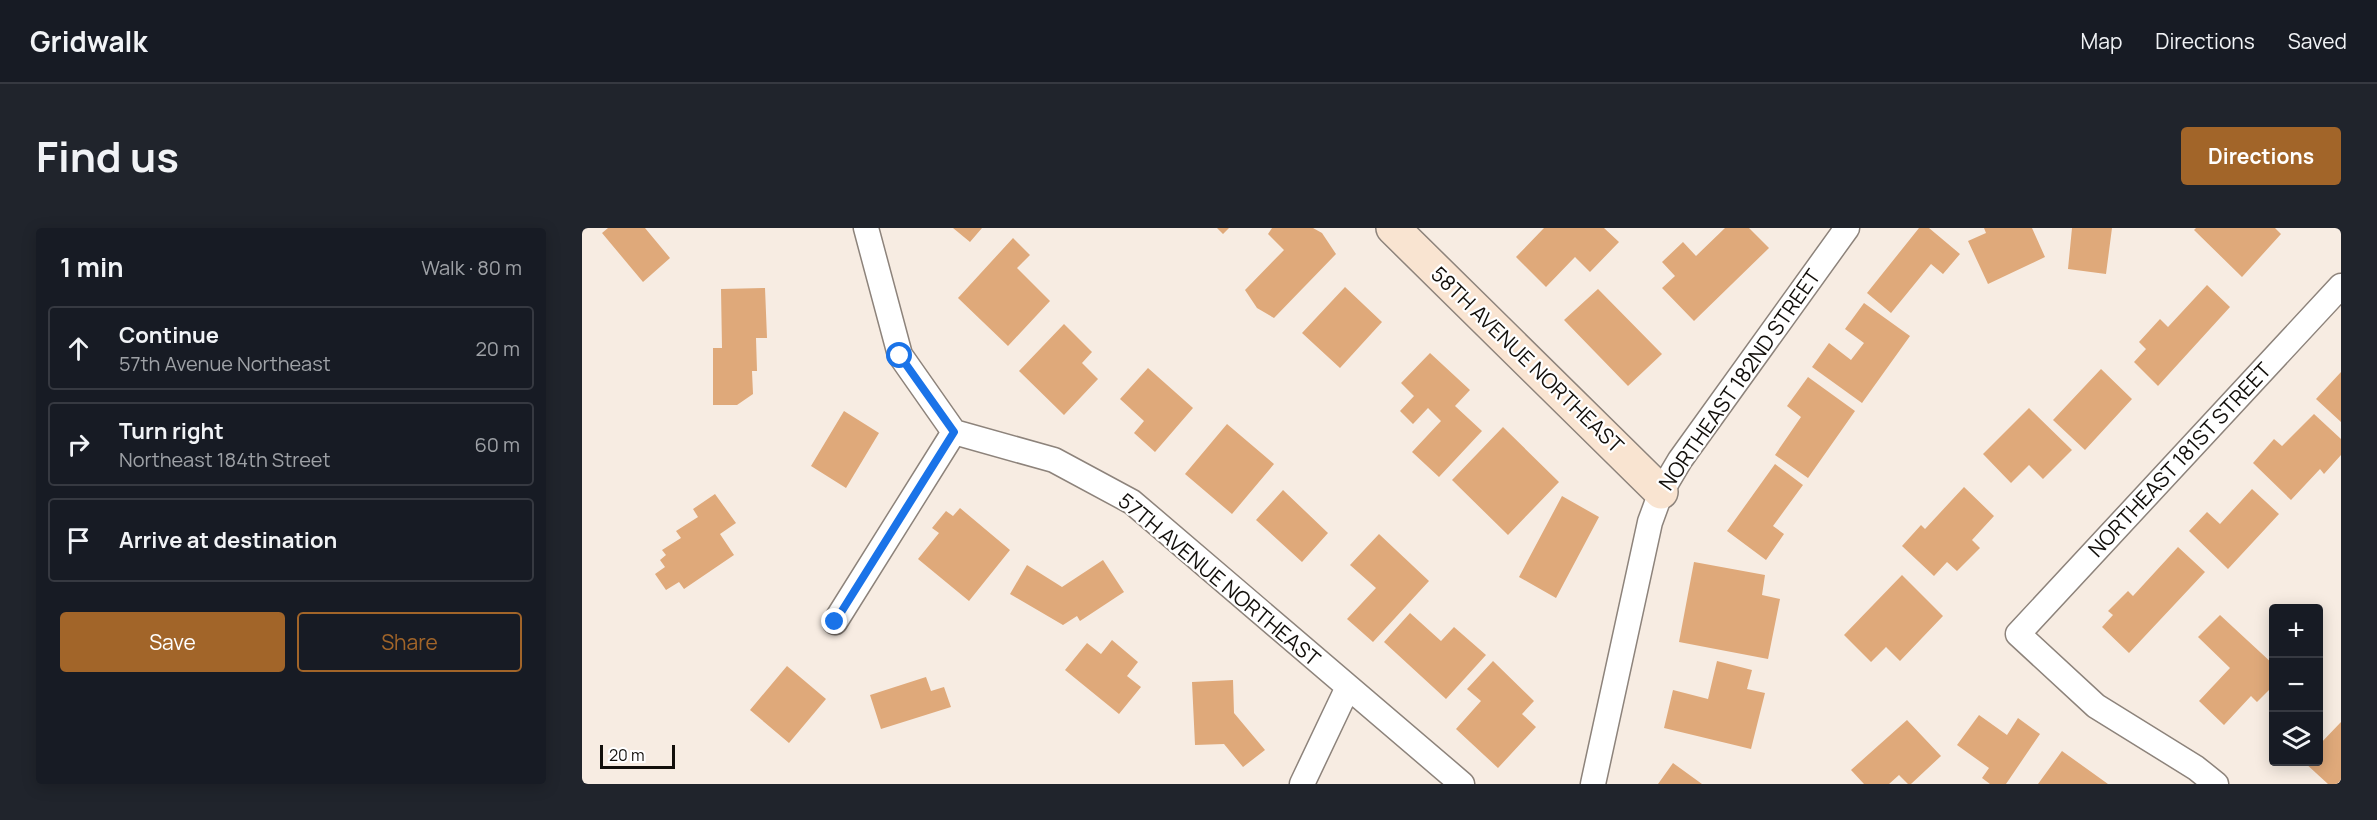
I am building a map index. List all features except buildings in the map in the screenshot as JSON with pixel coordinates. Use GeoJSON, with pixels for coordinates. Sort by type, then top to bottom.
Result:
{"type":"FeatureCollection","features":[{"type":"Feature","properties":{"kind":"street"},"geometry":{"type":"LineString","coordinates":[[835,622],[954,432],[900,356],[866,228]]}},
{"type":"Feature","properties":{"kind":"street","name":"58TH AVENUE NORTHEAST"},"geometry":{"type":"LineString","coordinates":[[1393,228],[1661,492]]}},
{"type":"Feature","properties":{"kind":"street","name":"NORTHEAST 182ND STREET"},"geometry":{"type":"LineString","coordinates":[[1593,784],[1650,522],[1661,492],[1680,460],[1847,228]]}},
{"type":"Feature","properties":{"kind":"street","name":"NORTHEAST 181ST STREET"},"geometry":{"type":"LineString","coordinates":[[2216,784],[2196,768],[2096,706],[2018,634],[2341,286]]}},
{"type":"Feature","properties":{"kind":"street","name":"57TH AVENUE NORTHEAST"},"geometry":{"type":"LineString","coordinates":[[954,432],[1054,460],[1132,502],[1462,784]]}},
{"type":"Feature","properties":{"kind":"street"},"geometry":{"type":"LineString","coordinates":[[1302,784],[1348,687]]}},
{"type":"Feature","properties":{"kind":"route"},"geometry":{"type":"LineString","coordinates":[[835,622],[954,432],[900,356]]}}]}
